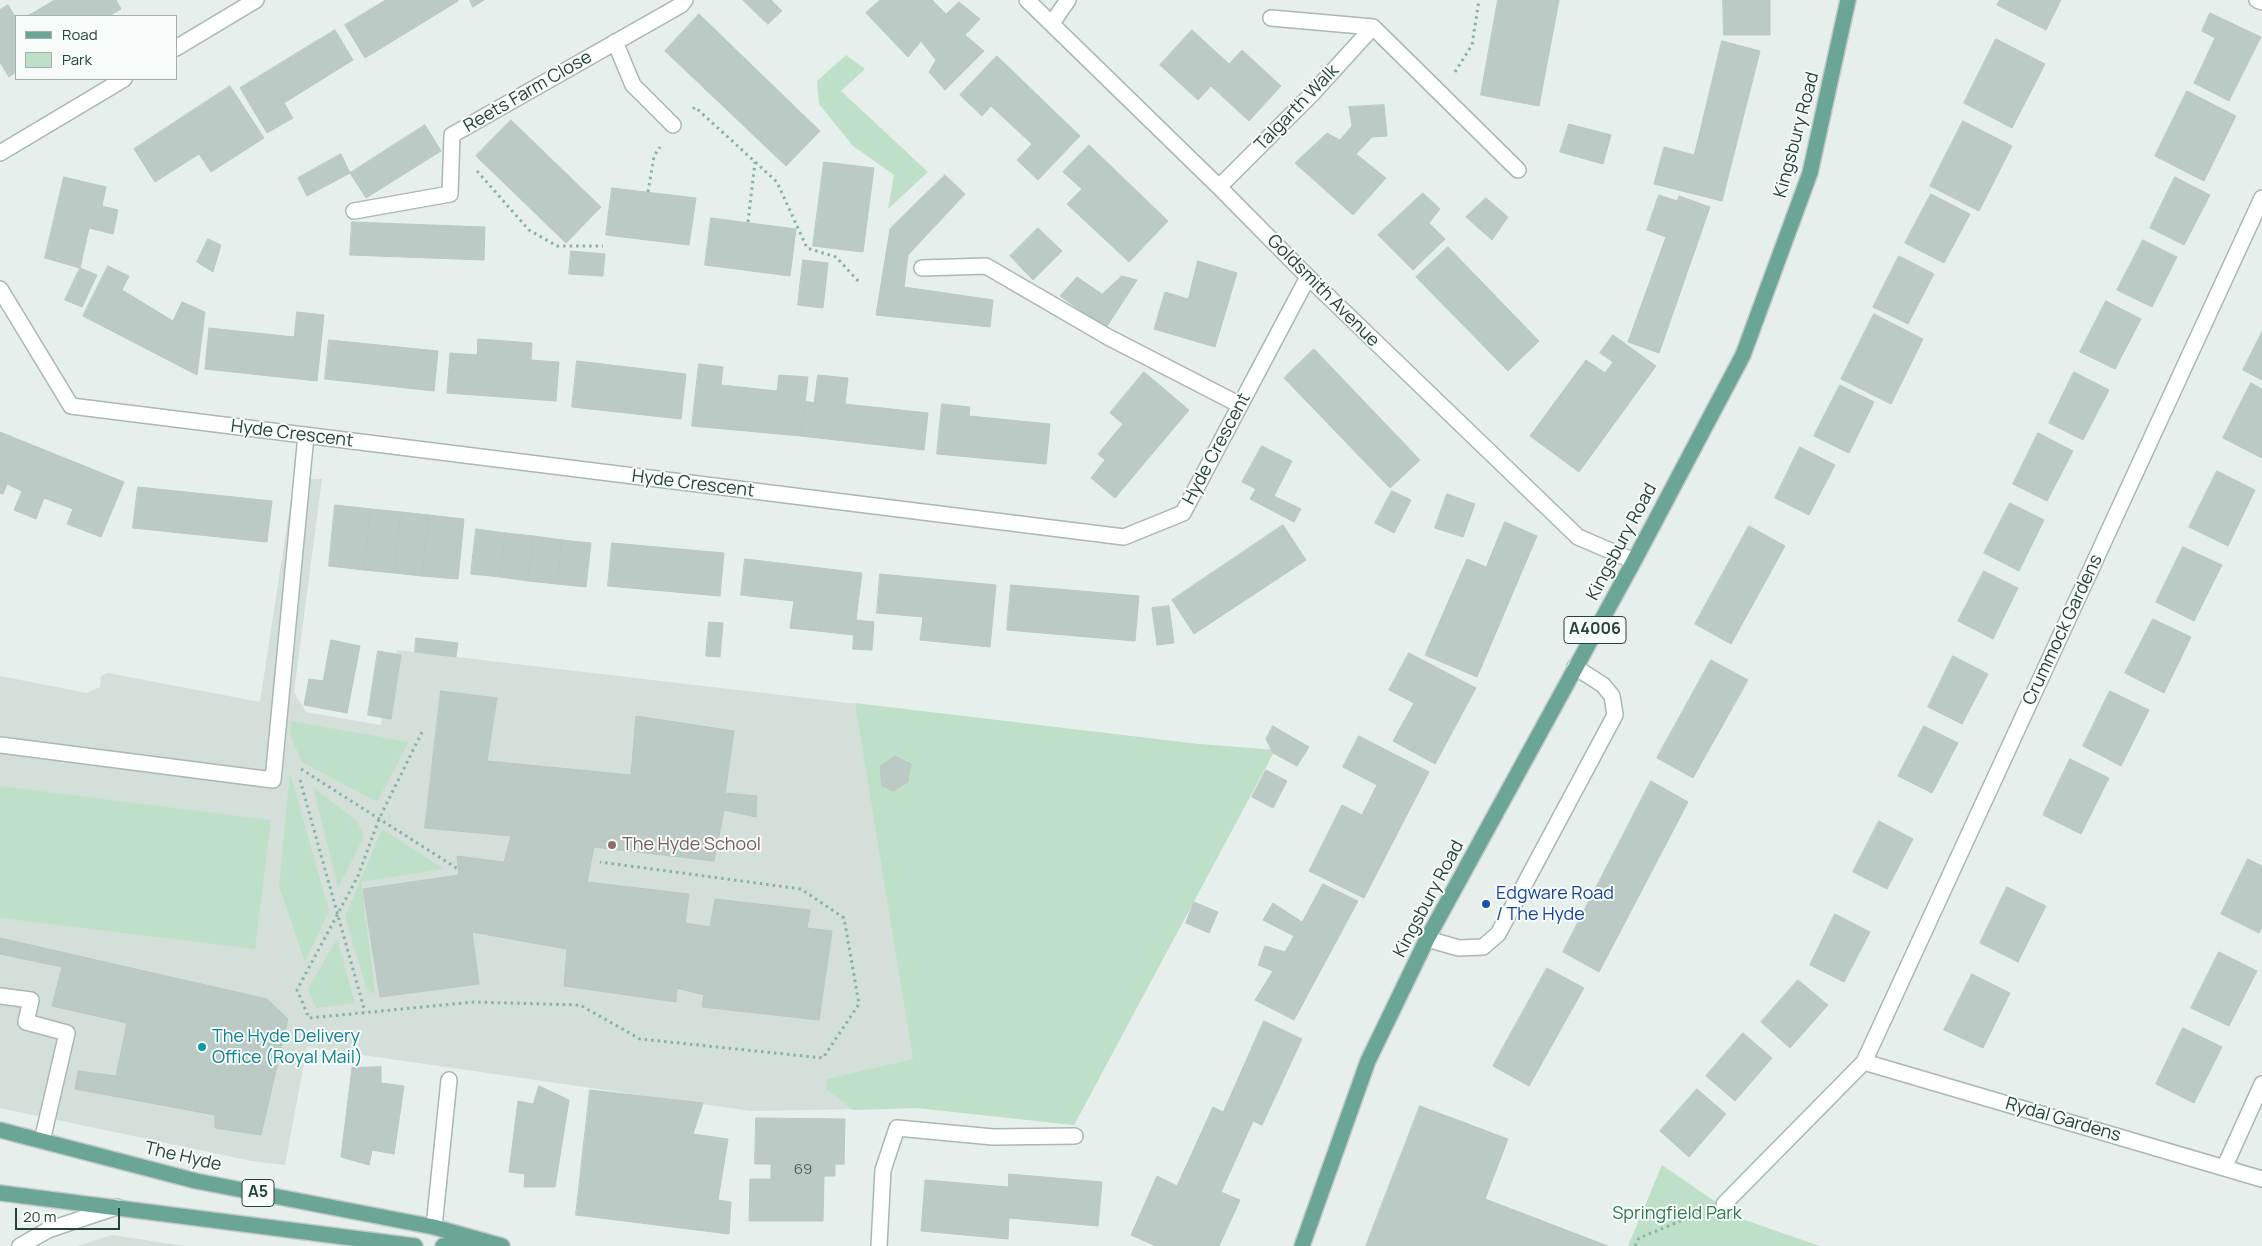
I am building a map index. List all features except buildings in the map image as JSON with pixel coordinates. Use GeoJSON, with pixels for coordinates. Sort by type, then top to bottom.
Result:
{"type":"FeatureCollection","features":[{"type":"Feature","properties":{"kind":"main road","name":"Kingsbury Road"},"geometry":{"type":"LineString","coordinates":[[1302,1246],[1368,1061],[1427,939],[1574,667],[1634,562],[1743,355],[1810,173],[1848,0]]}},
{"type":"Feature","properties":{"kind":"main road","name":"The Hyde"},"geometry":{"type":"LineString","coordinates":[[0,1130],[196,1181],[434,1227],[502,1246]]}},
{"type":"Feature","properties":{"kind":"main road","name":"A5"},"geometry":{"type":"LineString","coordinates":[[0,1193],[415,1246]]}},
{"type":"Feature","properties":{"kind":"main road","name":"The Hyde"},"geometry":{"type":"LineString","coordinates":[[443,1246],[475,1240]]}},
{"type":"Feature","properties":{"kind":"street"},"geometry":{"type":"LineString","coordinates":[[178,47],[256,0]]}},
{"type":"Feature","properties":{"kind":"street","name":"Reets Farm Close"},"geometry":{"type":"LineString","coordinates":[[354,211],[450,194],[452,135],[616,42],[685,0]]}},
{"type":"Feature","properties":{"kind":"street","name":"Goldsmith Avenue"},"geometry":{"type":"LineString","coordinates":[[1027,0],[1219,187],[1308,277],[1578,537],[1634,562]]}},
{"type":"Feature","properties":{"kind":"street"},"geometry":{"type":"LineString","coordinates":[[1052,23],[1068,0]]}},
{"type":"Feature","properties":{"kind":"street"},"geometry":{"type":"LineString","coordinates":[[2257,0],[2262,2]]}},
{"type":"Feature","properties":{"kind":"street"},"geometry":{"type":"LineString","coordinates":[[1271,18],[1373,27],[1518,170]]}},
{"type":"Feature","properties":{"kind":"street","name":"Talgarth Walk"},"geometry":{"type":"LineString","coordinates":[[1219,187],[1312,94],[1373,27]]}},
{"type":"Feature","properties":{"kind":"street"},"geometry":{"type":"LineString","coordinates":[[616,42],[634,85],[673,125]]}},
{"type":"Feature","properties":{"kind":"street"},"geometry":{"type":"LineString","coordinates":[[0,153],[122,80]]}},
{"type":"Feature","properties":{"kind":"street","name":"Crummock Gardens"},"geometry":{"type":"LineString","coordinates":[[1724,1204],[1864,1062],[2262,198]]}},
{"type":"Feature","properties":{"kind":"street"},"geometry":{"type":"LineString","coordinates":[[922,268],[986,266],[1108,337],[1240,405]]}},
{"type":"Feature","properties":{"kind":"street","name":"Hyde Crescent"},"geometry":{"type":"LineString","coordinates":[[0,289],[71,406],[1124,537],[1184,513],[1308,277]]}},
{"type":"Feature","properties":{"kind":"street"},"geometry":{"type":"LineString","coordinates":[[0,745],[273,780],[306,435]]}},
{"type":"Feature","properties":{"kind":"street"},"geometry":{"type":"LineString","coordinates":[[1427,939],[1459,948],[1483,948],[1498,934],[1503,925],[1615,715],[1612,696],[1603,685],[1574,667]]}},
{"type":"Feature","properties":{"kind":"street"},"geometry":{"type":"LineString","coordinates":[[0,996],[31,1000],[26,1022],[66,1033],[42,1141]]}},
{"type":"Feature","properties":{"kind":"street","name":"Rydal Gardens"},"geometry":{"type":"LineString","coordinates":[[1864,1062],[2262,1179]]}},
{"type":"Feature","properties":{"kind":"street"},"geometry":{"type":"LineString","coordinates":[[434,1227],[449,1080]]}},
{"type":"Feature","properties":{"kind":"street"},"geometry":{"type":"LineString","coordinates":[[2224,1168],[2262,1084]]}},
{"type":"Feature","properties":{"kind":"street"},"geometry":{"type":"LineString","coordinates":[[879,1246],[883,1170],[897,1128],[993,1137],[1075,1136]]}},
{"type":"Feature","properties":{"kind":"street"},"geometry":{"type":"LineString","coordinates":[[20,1246],[48,1230],[117,1207]]}},
{"type":"Feature","properties":{"kind":"path"},"geometry":{"type":"LineString","coordinates":[[1441,94],[1472,45],[1479,0]]}},
{"type":"Feature","properties":{"kind":"path"},"geometry":{"type":"LineString","coordinates":[[648,192],[654,156],[673,125],[695,108],[777,182],[807,248],[836,258],[860,283]]}},
{"type":"Feature","properties":{"kind":"path"},"geometry":{"type":"LineString","coordinates":[[452,143],[529,230],[557,246],[603,246]]}},
{"type":"Feature","properties":{"kind":"path"},"geometry":{"type":"LineString","coordinates":[[748,222],[755,161]]}},
{"type":"Feature","properties":{"kind":"path"},"geometry":{"type":"LineString","coordinates":[[422,732],[379,819],[358,876],[298,990],[309,1018],[474,1002],[580,1005],[640,1039],[823,1058],[859,1004],[844,918],[801,889],[600,862]]}},
{"type":"Feature","properties":{"kind":"path"},"geometry":{"type":"LineString","coordinates":[[365,1012],[297,767],[458,869]]}},
{"type":"Feature","properties":{"kind":"path"},"geometry":{"type":"LineString","coordinates":[[1635,1246],[1639,1238],[1724,1204]]}},
{"type":"Feature","properties":{"kind":"shaded area","name":"The Hyde School"},"geometry":{"type":"Polygon","coordinates":[[[294,479],[322,479],[294,692],[306,712],[381,725],[397,650],[1198,744],[1275,750],[1074,1125],[917,1108],[751,1111],[307,1047],[285,1165],[252,1161],[0,1108],[0,676],[87,693],[100,687],[101,676],[108,673],[260,702],[294,479]]]}},
{"type":"Feature","properties":{"kind":"shaded area"},"geometry":{"type":"Polygon","coordinates":[[[112,1235],[184,1246],[77,1246],[112,1235]]]}},
{"type":"Feature","properties":{"kind":"green space"},"geometry":{"type":"Polygon","coordinates":[[[846,55],[865,69],[841,91],[928,172],[888,209],[894,175],[853,146],[819,104],[817,81],[846,55]]]}},
{"type":"Feature","properties":{"kind":"green space"},"geometry":{"type":"Polygon","coordinates":[[[855,703],[1198,744],[1275,750],[1074,1125],[917,1108],[853,1110],[826,1089],[827,1079],[913,1059],[855,703]]]}},
{"type":"Feature","properties":{"kind":"green space"},"geometry":{"type":"Polygon","coordinates":[[[291,721],[409,742],[377,802],[302,762],[290,735],[291,721]]]}},
{"type":"Feature","properties":{"kind":"green space"},"geometry":{"type":"Polygon","coordinates":[[[290,772],[329,911],[305,962],[279,886],[290,772]]]}},
{"type":"Feature","properties":{"kind":"green space"},"geometry":{"type":"Polygon","coordinates":[[[0,786],[271,820],[255,949],[0,918],[0,786]]]}},
{"type":"Feature","properties":{"kind":"green space"},"geometry":{"type":"Polygon","coordinates":[[[313,787],[357,821],[364,837],[338,888],[313,787]]]}},
{"type":"Feature","properties":{"kind":"green space"},"geometry":{"type":"Polygon","coordinates":[[[382,829],[444,869],[361,882],[375,994],[367,990],[345,917],[382,829]]]}},
{"type":"Feature","properties":{"kind":"green space"},"geometry":{"type":"Polygon","coordinates":[[[337,939],[355,1003],[316,1008],[308,989],[337,939]]]}},
{"type":"Feature","properties":{"kind":"green space","name":"Springfield Park"},"geometry":{"type":"Polygon","coordinates":[[[1662,1165],[1739,1218],[1820,1246],[1628,1246],[1662,1165]]]}},
{"type":"Feature","properties":{"kind":"place","name":"The Hyde School"},"geometry":{"type":"Point","coordinates":[612,845]}},
{"type":"Feature","properties":{"kind":"place","name":"Edgware Road / The Hyde"},"geometry":{"type":"Point","coordinates":[1486,904]}},
{"type":"Feature","properties":{"kind":"place","name":"The Hyde Delivery Office (Royal Mail)"},"geometry":{"type":"Point","coordinates":[202,1047]}}]}
